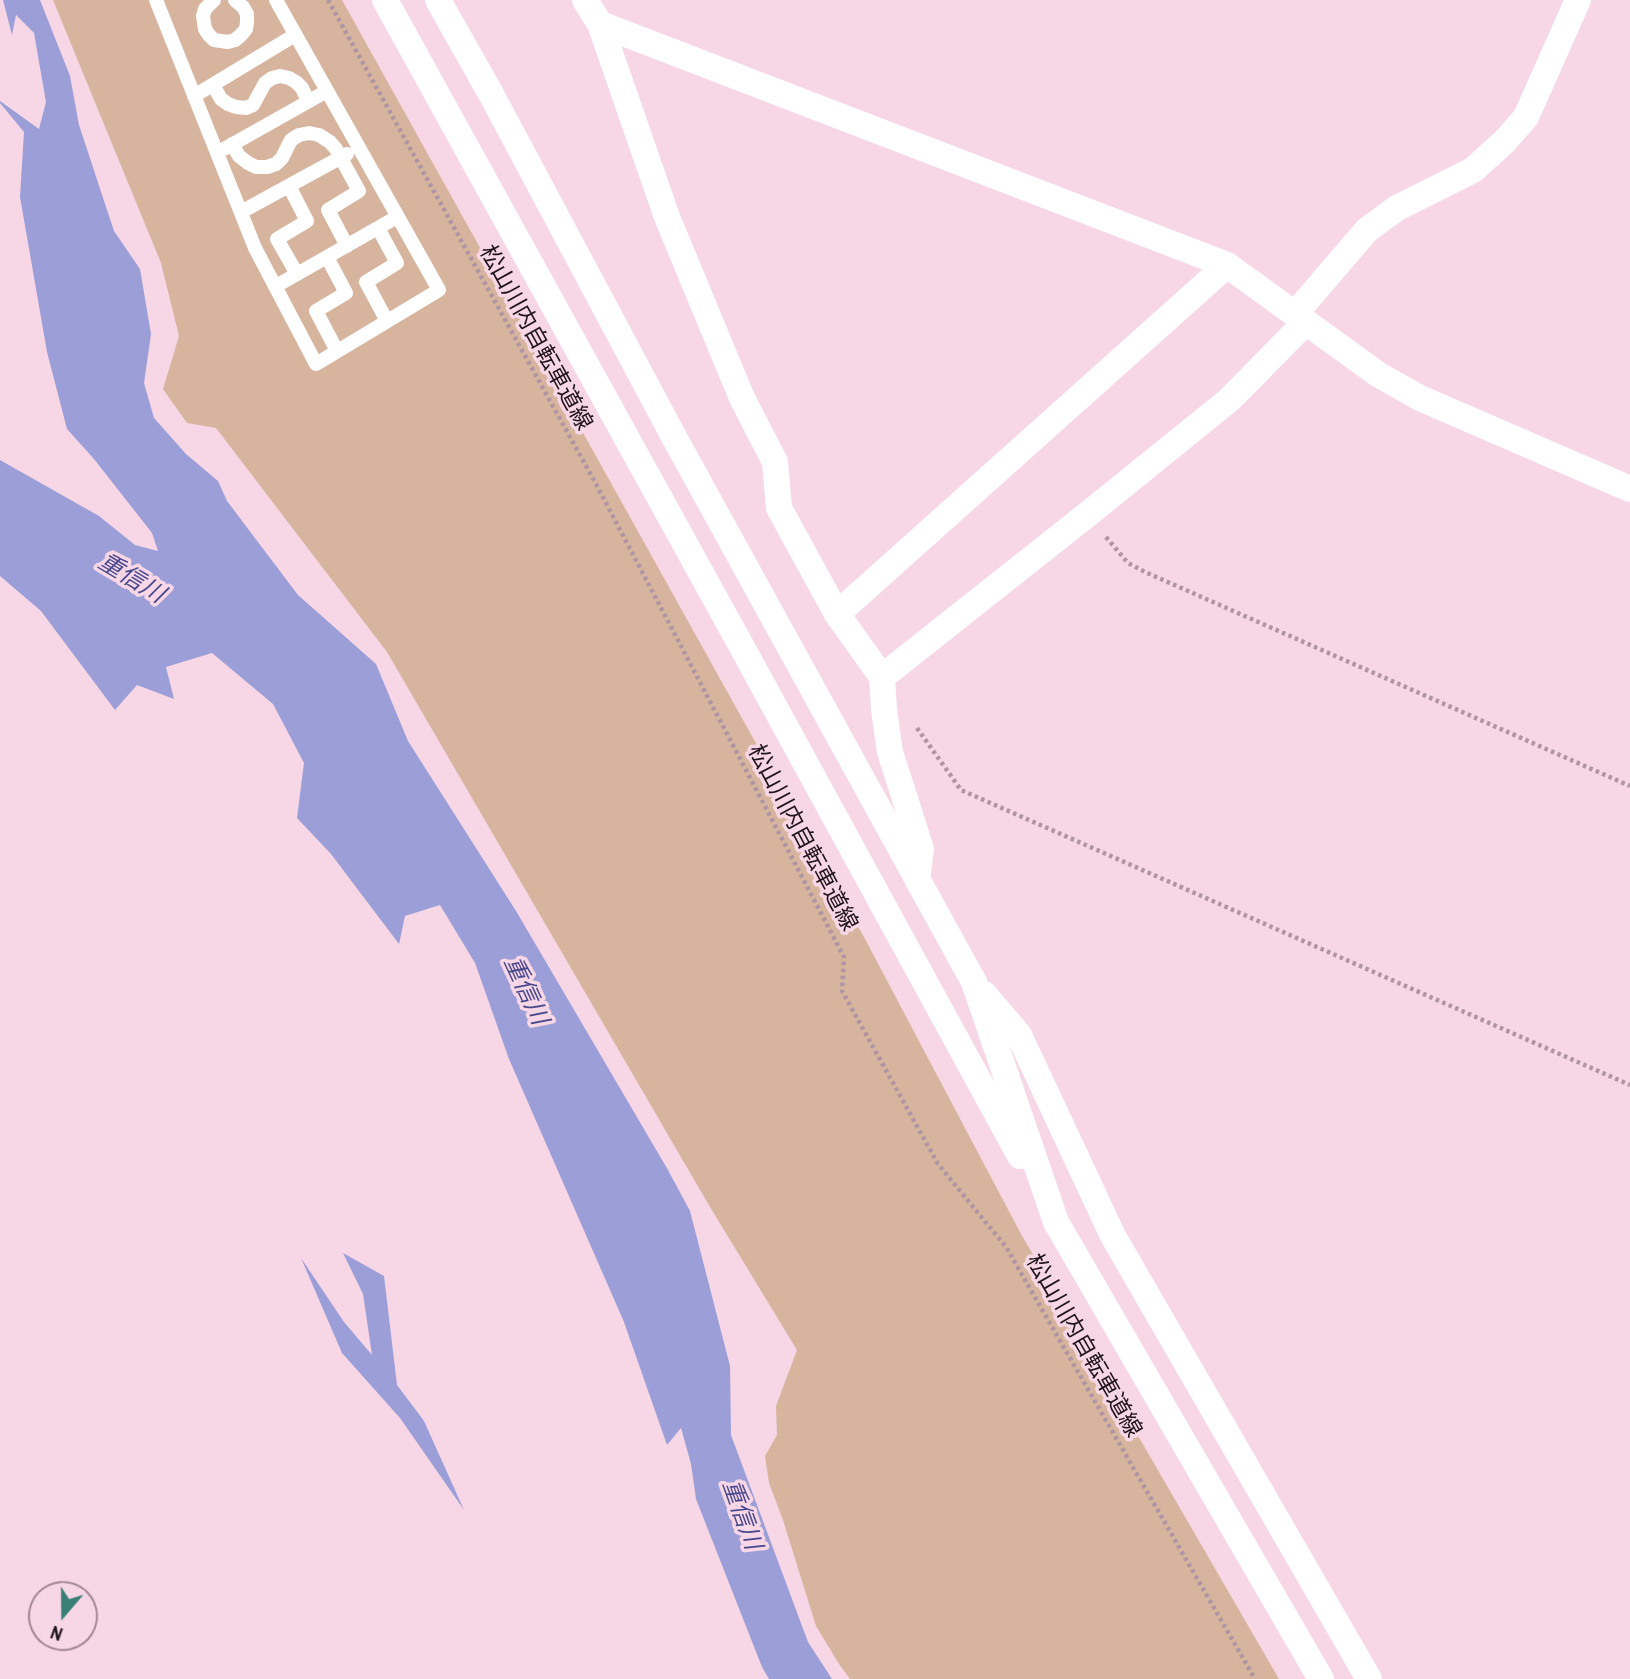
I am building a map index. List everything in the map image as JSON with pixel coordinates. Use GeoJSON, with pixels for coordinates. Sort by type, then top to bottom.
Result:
{"type":"FeatureCollection","features":[{"type":"Feature","properties":{"kind":"street"},"geometry":{"type":"LineString","coordinates":[[385,0],[1056,1222],[1321,1679]]}},
{"type":"Feature","properties":{"kind":"street"},"geometry":{"type":"LineString","coordinates":[[438,0],[498,106],[674,437],[974,982],[1056,1222]]}},
{"type":"Feature","properties":{"kind":"street"},"geometry":{"type":"LineString","coordinates":[[585,0],[600,24],[667,218],[741,398],[775,462],[779,508],[837,614],[882,677],[890,752],[921,849],[917,879]]}},
{"type":"Feature","properties":{"kind":"street"},"geometry":{"type":"LineString","coordinates":[[882,677],[1229,400],[1300,318],[1367,230],[1397,208],[1473,170],[1505,141],[1526,117],[1578,0]]}},
{"type":"Feature","properties":{"kind":"street"},"geometry":{"type":"LineString","coordinates":[[600,24],[1227,265],[1379,374],[1420,398],[1630,489]]}},
{"type":"Feature","properties":{"kind":"street"},"geometry":{"type":"LineString","coordinates":[[837,614],[1227,265]]}},
{"type":"Feature","properties":{"kind":"street"},"geometry":{"type":"LineString","coordinates":[[974,982],[1019,1035],[1113,1237],[1369,1679]]}},
{"type":"Feature","properties":{"kind":"lane"},"geometry":{"type":"LineString","coordinates":[[156,0],[255,248],[316,364],[439,290],[276,0]]}},
{"type":"Feature","properties":{"kind":"lane"},"geometry":{"type":"LineString","coordinates":[[200,0],[212,0]]}},
{"type":"Feature","properties":{"kind":"lane"},"geometry":{"type":"LineString","coordinates":[[212,0],[203,16],[205,29],[214,40],[228,42],[235,40],[246,29],[247,13],[235,0]]}},
{"type":"Feature","properties":{"kind":"lane"},"geometry":{"type":"LineString","coordinates":[[194,96],[295,35]]}},
{"type":"Feature","properties":{"kind":"lane"},"geometry":{"type":"LineString","coordinates":[[235,40],[248,64]]}},
{"type":"Feature","properties":{"kind":"lane"},"geometry":{"type":"LineString","coordinates":[[213,85],[228,104],[246,108],[253,105],[265,83],[280,76],[296,82],[308,101]]}},
{"type":"Feature","properties":{"kind":"lane"},"geometry":{"type":"LineString","coordinates":[[217,153],[327,91]]}},
{"type":"Feature","properties":{"kind":"lane"},"geometry":{"type":"LineString","coordinates":[[232,144],[239,156],[248,163],[256,167],[267,167],[276,164],[291,140],[299,135],[319,135],[330,142],[359,191],[328,210],[346,246]]}},
{"type":"Feature","properties":{"kind":"lane"},"geometry":{"type":"LineString","coordinates":[[241,212],[359,147]]}},
{"type":"Feature","properties":{"kind":"lane"},"geometry":{"type":"LineString","coordinates":[[289,186],[307,221],[277,239],[297,274]]}},
{"type":"Feature","properties":{"kind":"lane"},"geometry":{"type":"LineString","coordinates":[[276,286],[397,217]]}},
{"type":"Feature","properties":{"kind":"lane"},"geometry":{"type":"LineString","coordinates":[[378,228],[397,263],[366,282],[387,321]]}},
{"type":"Feature","properties":{"kind":"lane"},"geometry":{"type":"LineString","coordinates":[[327,257],[346,293],[316,311],[337,351]]}},
{"type":"Feature","properties":{"kind":"path","name":"松山川内自転車道線"},"geometry":{"type":"LineString","coordinates":[[328,0],[596,484],[844,957],[842,990],[938,1164],[1006,1247],[1255,1679]]}},
{"type":"Feature","properties":{"kind":"path"},"geometry":{"type":"LineString","coordinates":[[1088,514],[1128,563],[1145,572],[1630,786]]}},
{"type":"Feature","properties":{"kind":"path"},"geometry":{"type":"LineString","coordinates":[[914,723],[961,790],[1630,1085]]}},
{"type":"Feature","properties":{"kind":"shaded area"},"geometry":{"type":"Polygon","coordinates":[[[53,0],[342,0],[865,939],[1021,1234],[1279,1679],[850,1679],[839,1664],[816,1626],[769,1483],[765,1456],[777,1435],[776,1406],[797,1350],[710,1207],[387,652],[216,428],[187,423],[163,389],[179,336],[161,263],[53,0]]]}},
{"type":"Feature","properties":{"kind":"water","name":"重信川"},"geometry":{"type":"Polygon","coordinates":[[[3,0],[40,0],[70,76],[79,125],[114,231],[140,269],[151,334],[144,383],[154,418],[186,454],[218,481],[227,501],[298,595],[376,664],[408,741],[516,911],[690,1211],[730,1366],[731,1435],[808,1642],[832,1679],[769,1679],[762,1667],[696,1499],[691,1464],[681,1428],[667,1445],[624,1322],[509,1059],[475,963],[440,905],[405,916],[399,944],[331,854],[297,818],[304,763],[273,704],[212,653],[166,667],[174,699],[137,685],[115,710],[41,611],[0,576],[0,460],[99,516],[135,545],[158,551],[152,533],[67,429],[47,352],[20,197],[24,132],[0,101],[39,129],[46,102],[34,33],[16,15],[12,35],[3,0]]]}},
{"type":"Feature","properties":{"kind":"water"},"geometry":{"type":"Polygon","coordinates":[[[343,1253],[384,1276],[397,1385],[424,1421],[464,1510],[400,1418],[342,1353],[301,1258],[344,1322],[372,1355],[363,1294],[343,1253]]]}}]}
